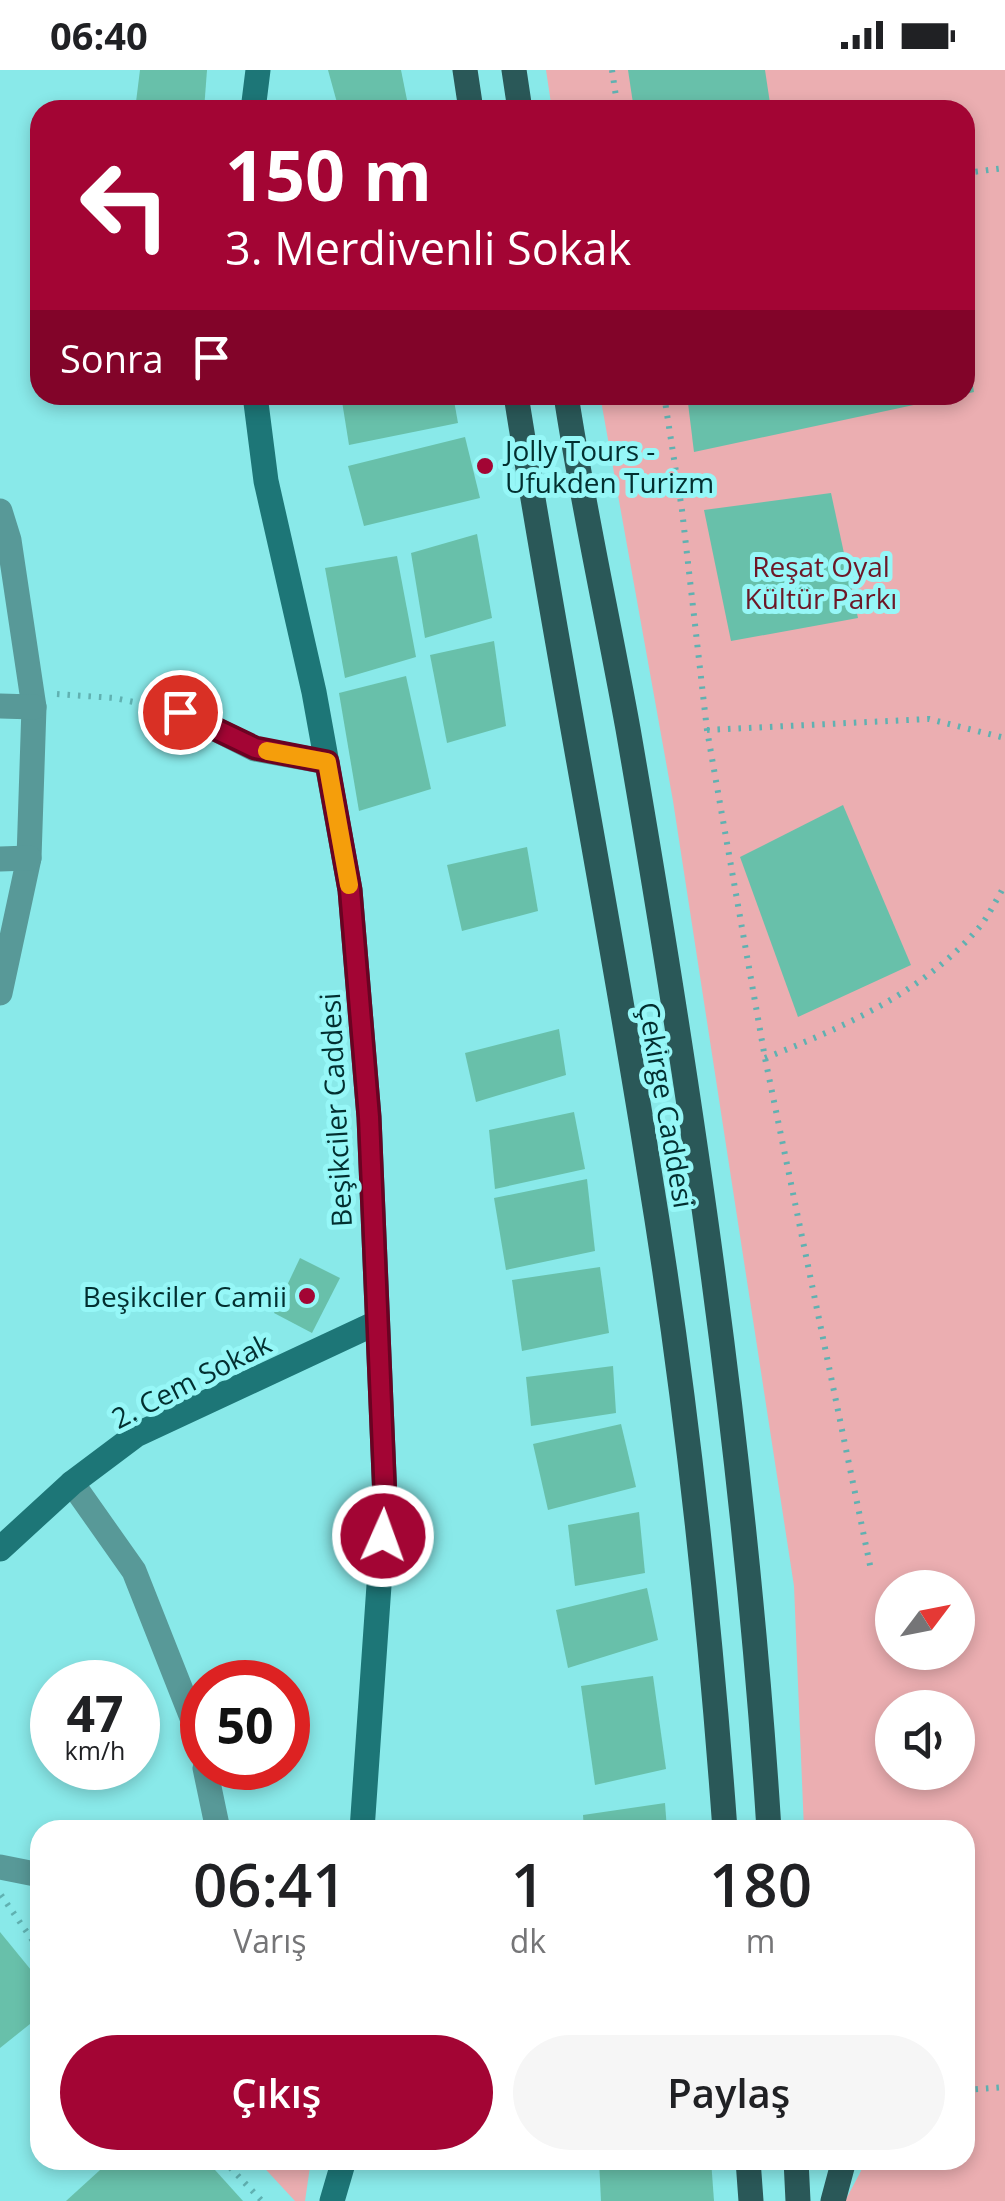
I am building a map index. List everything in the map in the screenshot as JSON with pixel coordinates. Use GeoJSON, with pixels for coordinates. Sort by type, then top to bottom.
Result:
{"type":"FeatureCollection","features":[{"type":"Feature","properties":{"kind":"main road"},"geometry":{"type":"LineString","coordinates":[[254,100],[258,70]]}},
{"type":"Feature","properties":{"kind":"main road"},"geometry":{"type":"LineString","coordinates":[[465,70],[470,100]]}},
{"type":"Feature","properties":{"kind":"main road"},"geometry":{"type":"LineString","coordinates":[[514,70],[518,100]]}},
{"type":"Feature","properties":{"kind":"main road","name":"Beşikciler Caddesi"},"geometry":{"type":"LineString","coordinates":[[255,405],[266,482],[327,762],[350,890],[369,1117],[385,1499],[363,1820]]}},
{"type":"Feature","properties":{"kind":"main road","name":"Çekirge Caddesi"},"geometry":{"type":"LineString","coordinates":[[518,405],[661,1246],[684,1403],[708,1611],[724,1820]]}},
{"type":"Feature","properties":{"kind":"main road","name":"Çekirge Caddesi"},"geometry":{"type":"LineString","coordinates":[[568,405],[668,970],[717,1310],[757,1648],[768,1820]]}},
{"type":"Feature","properties":{"kind":"main road","name":"2. Cem Sokak"},"geometry":{"type":"LineString","coordinates":[[0,1549],[72,1484],[136,1435],[376,1323]]}},
{"type":"Feature","properties":{"kind":"main road"},"geometry":{"type":"LineString","coordinates":[[332,2201],[341,2170]]}},
{"type":"Feature","properties":{"kind":"main road"},"geometry":{"type":"LineString","coordinates":[[749,2170],[751,2201]]}},
{"type":"Feature","properties":{"kind":"main road"},"geometry":{"type":"LineString","coordinates":[[796,2170],[798,2201]]}},
{"type":"Feature","properties":{"kind":"main road"},"geometry":{"type":"LineString","coordinates":[[833,2201],[841,2170]]}},
{"type":"Feature","properties":{"kind":"street"},"geometry":{"type":"LineString","coordinates":[[0,511],[8,540],[32,699],[29,858],[0,993]]}},
{"type":"Feature","properties":{"kind":"street"},"geometry":{"type":"LineString","coordinates":[[0,706],[32,699]]}},
{"type":"Feature","properties":{"kind":"street"},"geometry":{"type":"LineString","coordinates":[[180,712],[255,748],[327,762]]}},
{"type":"Feature","properties":{"kind":"street"},"geometry":{"type":"LineString","coordinates":[[0,859],[29,858]]}},
{"type":"Feature","properties":{"kind":"street"},"geometry":{"type":"LineString","coordinates":[[72,1484],[134,1571],[180,1687]]}},
{"type":"Feature","properties":{"kind":"street"},"geometry":{"type":"LineString","coordinates":[[210,1790],[216,1820]]}},
{"type":"Feature","properties":{"kind":"street"},"geometry":{"type":"LineString","coordinates":[[0,1867],[30,1873]]}},
{"type":"Feature","properties":{"kind":"path"},"geometry":{"type":"LineString","coordinates":[[612,70],[616,100]]}},
{"type":"Feature","properties":{"kind":"path"},"geometry":{"type":"LineString","coordinates":[[975,172],[1005,168]]}},
{"type":"Feature","properties":{"kind":"path"},"geometry":{"type":"LineString","coordinates":[[666,405],[682,510],[706,730],[765,1058],[871,1570]]}},
{"type":"Feature","properties":{"kind":"path"},"geometry":{"type":"LineString","coordinates":[[32,699],[114,698],[180,712]]}},
{"type":"Feature","properties":{"kind":"path"},"geometry":{"type":"LineString","coordinates":[[706,730],[928,719],[1005,738]]}},
{"type":"Feature","properties":{"kind":"path"},"geometry":{"type":"LineString","coordinates":[[765,1058],[828,1033],[924,980],[978,929],[1005,885]]}},
{"type":"Feature","properties":{"kind":"path"},"geometry":{"type":"LineString","coordinates":[[0,1894],[30,1937]]}},
{"type":"Feature","properties":{"kind":"path"},"geometry":{"type":"LineString","coordinates":[[975,2089],[1005,2087]]}},
{"type":"Feature","properties":{"kind":"path"},"geometry":{"type":"LineString","coordinates":[[233,2170],[262,2201]]}},
{"type":"Feature","properties":{"kind":"green space","name":"Reşat Oyal Kültür Parkı"},"geometry":{"type":"Polygon","coordinates":[[[546,70],[1005,70],[1005,2201],[845,2201],[861,2170],[975,2170],[975,1820],[804,1820],[794,1586],[673,801],[602,405],[975,405],[975,100],[550,100],[546,70]]]}},
{"type":"Feature","properties":{"kind":"green space"},"geometry":{"type":"Polygon","coordinates":[[[266,2170],[310,2170],[305,2201],[295,2201],[266,2170]]]}},
{"type":"Feature","properties":{"kind":"building"},"geometry":{"type":"Polygon","coordinates":[[[140,70],[207,70],[205,100],[136,100],[140,70]]]}},
{"type":"Feature","properties":{"kind":"building"},"geometry":{"type":"Polygon","coordinates":[[[328,70],[401,70],[407,100],[336,100],[328,70]]]}},
{"type":"Feature","properties":{"kind":"building"},"geometry":{"type":"Polygon","coordinates":[[[628,70],[765,70],[770,100],[632,100],[628,70]]]}},
{"type":"Feature","properties":{"kind":"building"},"geometry":{"type":"Polygon","coordinates":[[[343,405],[455,405],[458,423],[349,445],[343,405]]]}},
{"type":"Feature","properties":{"kind":"building"},"geometry":{"type":"Polygon","coordinates":[[[688,405],[914,405],[694,452],[688,405]]]}},
{"type":"Feature","properties":{"kind":"building"},"geometry":{"type":"Polygon","coordinates":[[[465,437],[480,498],[364,526],[348,466],[465,437]]]}},
{"type":"Feature","properties":{"kind":"building"},"geometry":{"type":"Polygon","coordinates":[[[831,493],[858,618],[731,641],[704,510],[831,493]]]}},
{"type":"Feature","properties":{"kind":"building"},"geometry":{"type":"Polygon","coordinates":[[[477,534],[492,618],[425,638],[411,553],[477,534]]]}},
{"type":"Feature","properties":{"kind":"building"},"geometry":{"type":"Polygon","coordinates":[[[397,556],[416,657],[345,678],[325,568],[397,556]]]}},
{"type":"Feature","properties":{"kind":"building"},"geometry":{"type":"Polygon","coordinates":[[[494,641],[506,726],[447,743],[430,655],[494,641]]]}},
{"type":"Feature","properties":{"kind":"building"},"geometry":{"type":"Polygon","coordinates":[[[406,676],[431,789],[359,811],[339,693],[406,676]]]}},
{"type":"Feature","properties":{"kind":"building"},"geometry":{"type":"Polygon","coordinates":[[[843,805],[911,965],[798,1017],[740,857],[843,805]]]}},
{"type":"Feature","properties":{"kind":"building"},"geometry":{"type":"Polygon","coordinates":[[[527,847],[538,911],[462,931],[447,865],[527,847]]]}},
{"type":"Feature","properties":{"kind":"building"},"geometry":{"type":"Polygon","coordinates":[[[559,1029],[566,1075],[476,1102],[465,1053],[559,1029]]]}},
{"type":"Feature","properties":{"kind":"building"},"geometry":{"type":"Polygon","coordinates":[[[574,1112],[585,1169],[495,1189],[489,1130],[574,1112]]]}},
{"type":"Feature","properties":{"kind":"building"},"geometry":{"type":"Polygon","coordinates":[[[587,1179],[595,1251],[506,1270],[494,1198],[587,1179]]]}},
{"type":"Feature","properties":{"kind":"building","name":"Beşikciler Camii"},"geometry":{"type":"Polygon","coordinates":[[[300,1258],[340,1278],[312,1333],[274,1313],[300,1258]]]}},
{"type":"Feature","properties":{"kind":"building"},"geometry":{"type":"Polygon","coordinates":[[[600,1267],[609,1333],[522,1351],[512,1280],[600,1267]]]}},
{"type":"Feature","properties":{"kind":"building"},"geometry":{"type":"Polygon","coordinates":[[[613,1366],[616,1413],[531,1426],[526,1377],[613,1366]]]}},
{"type":"Feature","properties":{"kind":"building"},"geometry":{"type":"Polygon","coordinates":[[[621,1424],[636,1487],[548,1510],[533,1444],[621,1424]]]}},
{"type":"Feature","properties":{"kind":"building"},"geometry":{"type":"Polygon","coordinates":[[[639,1512],[645,1573],[575,1586],[568,1525],[639,1512]]]}},
{"type":"Feature","properties":{"kind":"building"},"geometry":{"type":"Polygon","coordinates":[[[647,1588],[658,1640],[568,1668],[556,1610],[647,1588]]]}},
{"type":"Feature","properties":{"kind":"building"},"geometry":{"type":"Polygon","coordinates":[[[653,1676],[666,1769],[595,1785],[581,1686],[653,1676]]]}},
{"type":"Feature","properties":{"kind":"building"},"geometry":{"type":"Polygon","coordinates":[[[665,1803],[666,1820],[583,1820],[583,1815],[665,1803]]]}},
{"type":"Feature","properties":{"kind":"building"},"geometry":{"type":"Polygon","coordinates":[[[0,1932],[30,1969],[30,2024],[0,2048],[0,1932]]]}},
{"type":"Feature","properties":{"kind":"building"},"geometry":{"type":"Polygon","coordinates":[[[100,2170],[215,2170],[243,2201],[66,2201],[100,2170]]]}},
{"type":"Feature","properties":{"kind":"building"},"geometry":{"type":"Polygon","coordinates":[[[599,2170],[712,2170],[714,2201],[601,2201],[599,2170]]]}},
{"type":"Feature","properties":{"kind":"slow traffic"},"geometry":{"type":"LineString","coordinates":[[267,751],[327,762],[349,885]]}},
{"type":"Feature","properties":{"kind":"place","name":"Jolly Tours - Ufukden Turizm"},"geometry":{"type":"Point","coordinates":[485,466]}},
{"type":"Feature","properties":{"kind":"place","name":"Beşikciler Camii"},"geometry":{"type":"Point","coordinates":[307,1296]}},
{"type":"Feature","properties":{"kind":"route"},"geometry":{"type":"LineString","coordinates":[[180,712],[255,748],[327,762],[350,890],[369,1117],[385,1499],[383,1536]]}}]}
